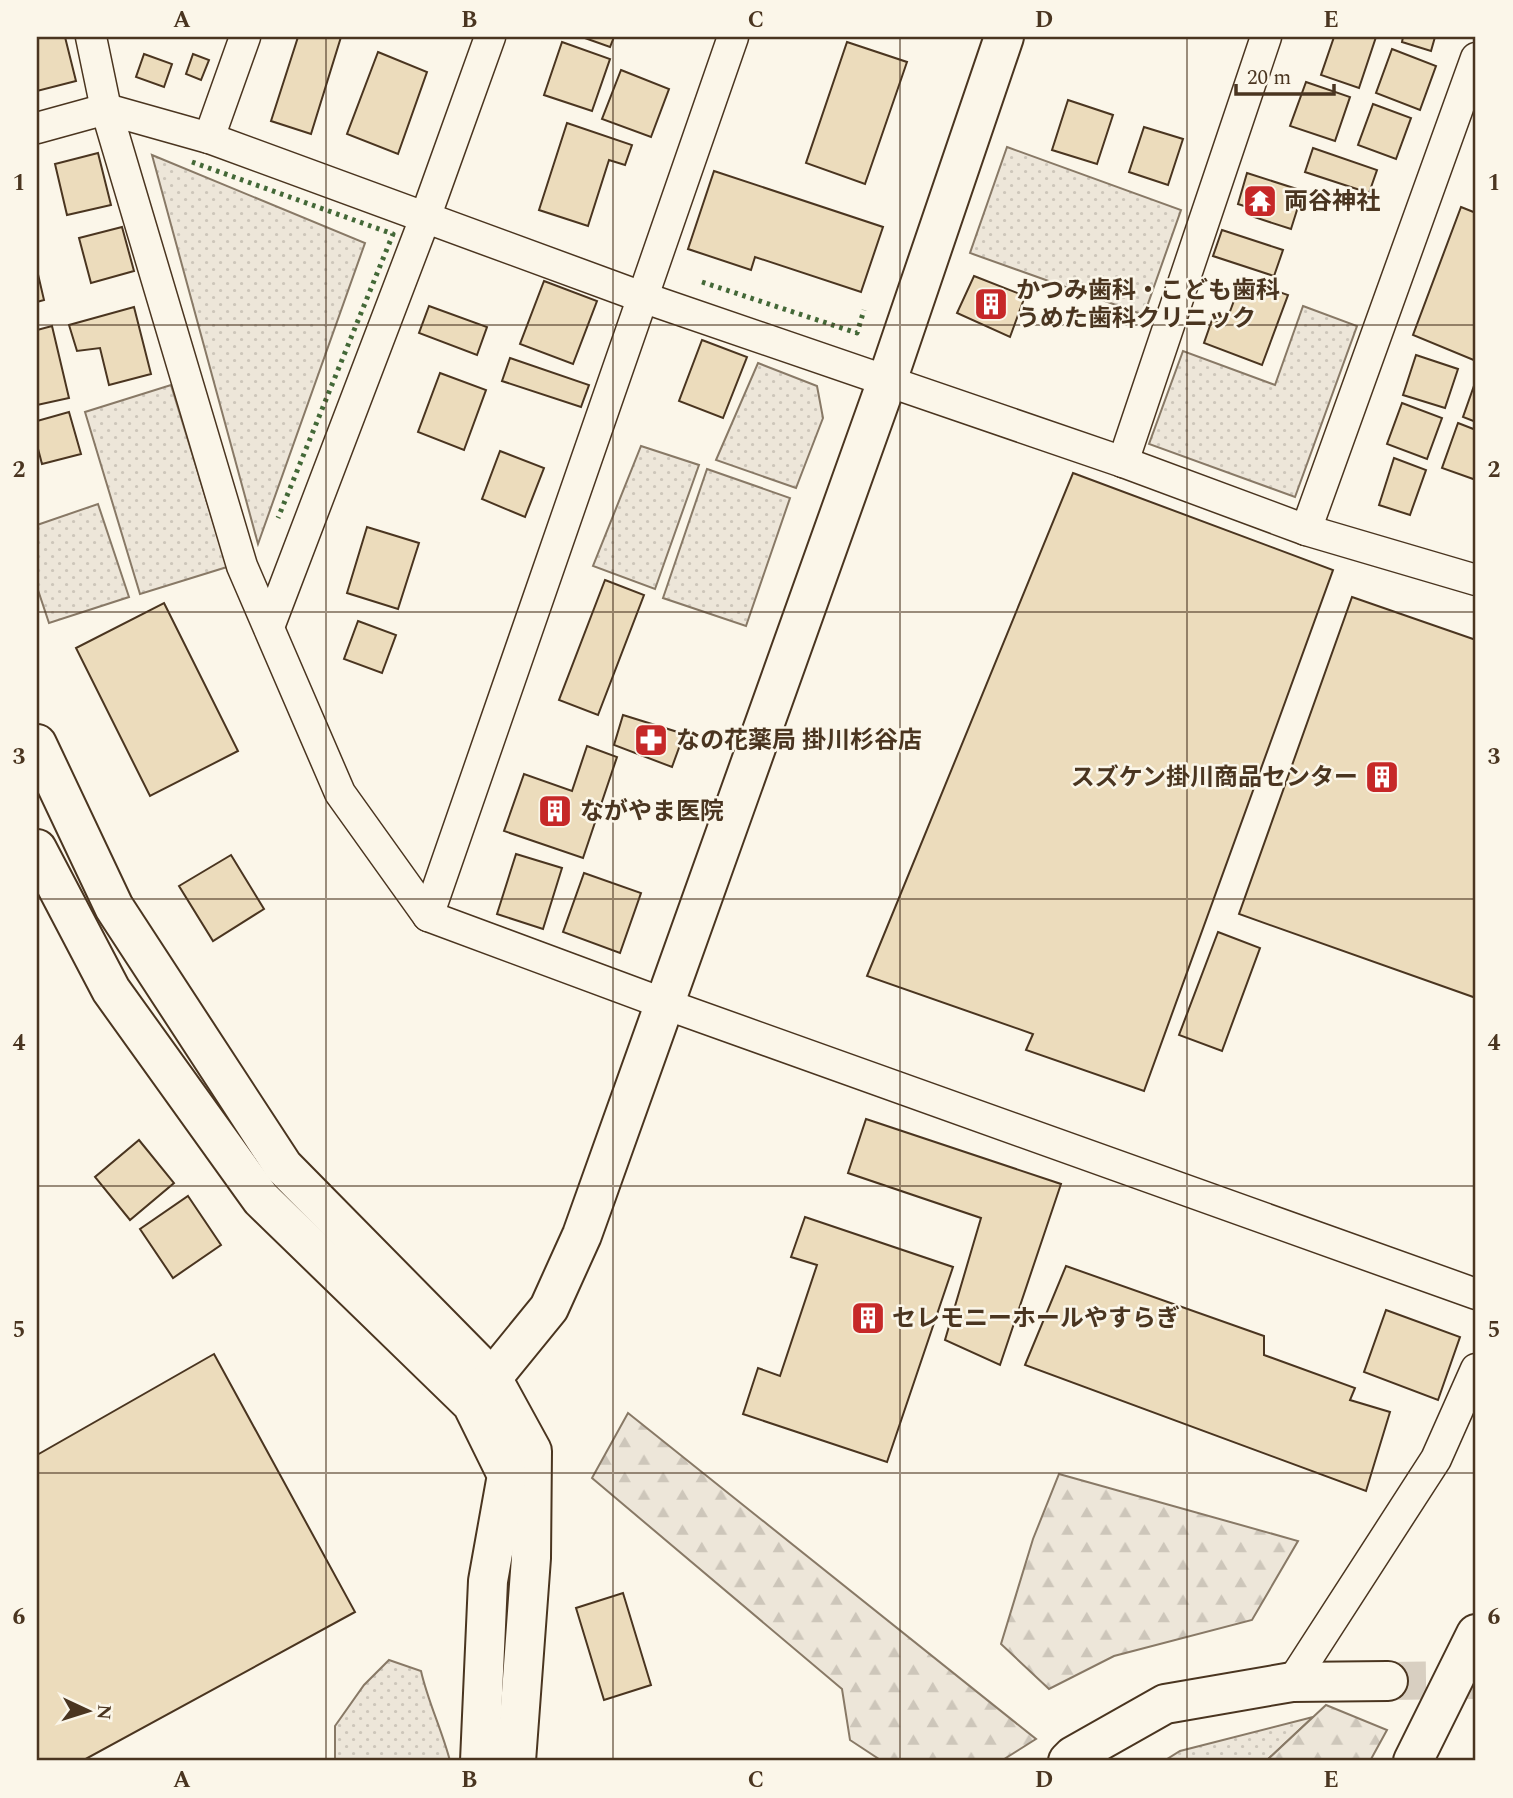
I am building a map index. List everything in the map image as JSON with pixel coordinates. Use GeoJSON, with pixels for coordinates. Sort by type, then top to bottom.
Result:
{"type":"FeatureCollection","features":[{"type":"Feature","properties":{"kind":"main road"},"geometry":{"type":"LineString","coordinates":[[492,1378],[549,1308],[582,1235],[887,382],[1004,37]]}},
{"type":"Feature","properties":{"kind":"main road"},"geometry":{"type":"LineString","coordinates":[[37,744],[114,907],[283,1166],[492,1378],[531,1451],[531,1558],[516,1761]]}},
{"type":"Feature","properties":{"kind":"main road"},"geometry":{"type":"LineString","coordinates":[[37,849],[111,990],[261,1199],[472,1404],[507,1475],[488,1581],[480,1761]]}},
{"type":"Feature","properties":{"kind":"main road"},"geometry":{"type":"LineString","coordinates":[[1413,1761],[1476,1634]]}},
{"type":"Feature","properties":{"kind":"main road"},"geometry":{"type":"LineString","coordinates":[[1068,1761],[1166,1704],[1292,1682],[1388,1681]]}},
{"type":"Feature","properties":{"kind":"street"},"geometry":{"type":"LineString","coordinates":[[91,37],[106,109],[242,566],[340,793],[428,916],[1476,1294]]}},
{"type":"Feature","properties":{"kind":"street"},"geometry":{"type":"LineString","coordinates":[[209,138],[245,37]]}},
{"type":"Feature","properties":{"kind":"street"},"geometry":{"type":"LineString","coordinates":[[268,627],[425,218],[490,37]]}},
{"type":"Feature","properties":{"kind":"street"},"geometry":{"type":"LineString","coordinates":[[428,916],[733,37]]}},
{"type":"Feature","properties":{"kind":"street"},"geometry":{"type":"LineString","coordinates":[[1124,462],[1266,37]]}},
{"type":"Feature","properties":{"kind":"street"},"geometry":{"type":"LineString","coordinates":[[1306,530],[1476,58]]}},
{"type":"Feature","properties":{"kind":"street"},"geometry":{"type":"LineString","coordinates":[[37,128],[106,109],[209,138],[642,297],[1124,462],[1306,530],[1476,580]]}},
{"type":"Feature","properties":{"kind":"street"},"geometry":{"type":"LineString","coordinates":[[1292,1682],[1436,1459],[1476,1369]]}},
{"type":"Feature","properties":{"kind":"green space"},"geometry":{"type":"Polygon","coordinates":[[[1007,147],[1181,210],[1144,315],[970,253],[1007,147]]]}},
{"type":"Feature","properties":{"kind":"green space"},"geometry":{"type":"Polygon","coordinates":[[[152,155],[365,243],[258,544],[152,155]]]}},
{"type":"Feature","properties":{"kind":"green space"},"geometry":{"type":"Polygon","coordinates":[[[1303,306],[1357,326],[1295,497],[1149,444],[1183,351],[1275,385],[1303,306]]]}},
{"type":"Feature","properties":{"kind":"green space"},"geometry":{"type":"Polygon","coordinates":[[[758,363],[817,386],[823,418],[796,488],[716,460],[758,363]]]}},
{"type":"Feature","properties":{"kind":"green space"},"geometry":{"type":"Polygon","coordinates":[[[171,385],[227,567],[140,594],[85,412],[171,385]]]}},
{"type":"Feature","properties":{"kind":"green space"},"geometry":{"type":"Polygon","coordinates":[[[641,446],[699,465],[655,589],[593,566],[641,446]]]}},
{"type":"Feature","properties":{"kind":"green space"},"geometry":{"type":"Polygon","coordinates":[[[707,469],[790,498],[746,626],[663,598],[707,469]]]}},
{"type":"Feature","properties":{"kind":"green space"},"geometry":{"type":"Polygon","coordinates":[[[98,504],[129,597],[49,623],[37,587],[37,525],[98,504]]]}},
{"type":"Feature","properties":{"kind":"green space"},"geometry":{"type":"Polygon","coordinates":[[[628,1413],[1036,1739],[1001,1761],[882,1761],[850,1740],[842,1689],[592,1478],[628,1413]]]}},
{"type":"Feature","properties":{"kind":"green space"},"geometry":{"type":"Polygon","coordinates":[[[1059,1474],[1298,1541],[1252,1620],[1114,1656],[1049,1689],[1001,1644],[1033,1539],[1059,1474]]]}},
{"type":"Feature","properties":{"kind":"green space"},"geometry":{"type":"Polygon","coordinates":[[[389,1660],[421,1671],[450,1761],[335,1761],[335,1726],[364,1685],[389,1660]]]}},
{"type":"Feature","properties":{"kind":"green space"},"geometry":{"type":"Polygon","coordinates":[[[1326,1705],[1387,1730],[1370,1761],[1266,1761],[1326,1705]]]}},
{"type":"Feature","properties":{"kind":"green space"},"geometry":{"type":"Polygon","coordinates":[[[1313,1717],[1266,1761],[1164,1761],[1180,1751],[1313,1717]]]}},
{"type":"Feature","properties":{"kind":"building"},"geometry":{"type":"Polygon","coordinates":[[[37,37],[65,37],[76,81],[37,91],[37,37]]]}},
{"type":"Feature","properties":{"kind":"building"},"geometry":{"type":"Polygon","coordinates":[[[298,37],[341,37],[311,134],[271,121],[298,37]]]}},
{"type":"Feature","properties":{"kind":"building"},"geometry":{"type":"Polygon","coordinates":[[[582,37],[614,37],[610,47],[582,37]]]}},
{"type":"Feature","properties":{"kind":"building"},"geometry":{"type":"Polygon","coordinates":[[[1334,37],[1376,37],[1359,88],[1321,75],[1334,37]]]}},
{"type":"Feature","properties":{"kind":"building"},"geometry":{"type":"Polygon","coordinates":[[[1403,37],[1435,37],[1431,51],[1402,42],[1403,37]]]}},
{"type":"Feature","properties":{"kind":"building"},"geometry":{"type":"Polygon","coordinates":[[[562,42],[610,59],[592,111],[544,95],[562,42]]]}},
{"type":"Feature","properties":{"kind":"building"},"geometry":{"type":"Polygon","coordinates":[[[847,42],[907,62],[865,184],[806,163],[847,42]]]}},
{"type":"Feature","properties":{"kind":"building"},"geometry":{"type":"Polygon","coordinates":[[[1392,49],[1436,66],[1420,110],[1376,93],[1392,49]]]}},
{"type":"Feature","properties":{"kind":"building"},"geometry":{"type":"Polygon","coordinates":[[[378,52],[427,72],[398,154],[347,134],[378,52]]]}},
{"type":"Feature","properties":{"kind":"building"},"geometry":{"type":"Polygon","coordinates":[[[144,54],[172,64],[164,87],[136,77],[144,54]]]}},
{"type":"Feature","properties":{"kind":"building"},"geometry":{"type":"Polygon","coordinates":[[[193,54],[209,60],[201,80],[186,74],[193,54]]]}},
{"type":"Feature","properties":{"kind":"building"},"geometry":{"type":"Polygon","coordinates":[[[621,70],[669,89],[651,137],[602,119],[621,70]]]}},
{"type":"Feature","properties":{"kind":"building"},"geometry":{"type":"Polygon","coordinates":[[[1306,82],[1350,97],[1335,141],[1290,126],[1306,82]]]}},
{"type":"Feature","properties":{"kind":"building"},"geometry":{"type":"Polygon","coordinates":[[[1068,100],[1113,115],[1097,164],[1052,150],[1068,100]]]}},
{"type":"Feature","properties":{"kind":"building"},"geometry":{"type":"Polygon","coordinates":[[[1373,104],[1411,118],[1396,159],[1358,145],[1373,104]]]}},
{"type":"Feature","properties":{"kind":"building"},"geometry":{"type":"Polygon","coordinates":[[[567,123],[632,145],[625,165],[609,160],[588,226],[539,210],[567,123]]]}},
{"type":"Feature","properties":{"kind":"building"},"geometry":{"type":"Polygon","coordinates":[[[1144,127],[1183,139],[1168,185],[1129,172],[1144,127]]]}},
{"type":"Feature","properties":{"kind":"building"},"geometry":{"type":"Polygon","coordinates":[[[1313,148],[1377,170],[1369,193],[1305,172],[1313,148]]]}},
{"type":"Feature","properties":{"kind":"building"},"geometry":{"type":"Polygon","coordinates":[[[98,153],[111,205],[67,215],[55,164],[98,153]]]}},
{"type":"Feature","properties":{"kind":"building"},"geometry":{"type":"Polygon","coordinates":[[[714,171],[883,227],[861,292],[755,257],[751,270],[688,249],[714,171]]]}},
{"type":"Feature","properties":{"kind":"building"},"geometry":{"type":"Polygon","coordinates":[[[1247,173],[1303,191],[1291,229],[1254,217],[1257,210],[1238,204],[1247,173]]]}},
{"type":"Feature","properties":{"kind":"building"},"geometry":{"type":"Polygon","coordinates":[[[1461,207],[1476,213],[1476,361],[1413,335],[1461,207]]]}},
{"type":"Feature","properties":{"kind":"building"},"geometry":{"type":"Polygon","coordinates":[[[122,227],[134,271],[91,283],[79,238],[122,227]]]}},
{"type":"Feature","properties":{"kind":"building"},"geometry":{"type":"Polygon","coordinates":[[[1222,230],[1283,250],[1274,276],[1213,256],[1222,230]]]}},
{"type":"Feature","properties":{"kind":"building"},"geometry":{"type":"Polygon","coordinates":[[[37,270],[44,300],[37,302],[37,270]]]}},
{"type":"Feature","properties":{"kind":"building","name":"かつみ歯科・こども歯科 うめた歯科クリニック"},"geometry":{"type":"Polygon","coordinates":[[[974,276],[1025,296],[1010,337],[957,313],[974,276]]]}},
{"type":"Feature","properties":{"kind":"building"},"geometry":{"type":"Polygon","coordinates":[[[1242,279],[1288,295],[1262,365],[1204,343],[1212,320],[1225,325],[1242,279]]]}},
{"type":"Feature","properties":{"kind":"building"},"geometry":{"type":"Polygon","coordinates":[[[544,281],[597,301],[573,364],[520,344],[544,281]]]}},
{"type":"Feature","properties":{"kind":"building"},"geometry":{"type":"Polygon","coordinates":[[[429,306],[487,327],[477,355],[419,333],[429,306]]]}},
{"type":"Feature","properties":{"kind":"building"},"geometry":{"type":"Polygon","coordinates":[[[134,307],[151,374],[109,385],[100,348],[77,351],[69,325],[134,307]]]}},
{"type":"Feature","properties":{"kind":"building"},"geometry":{"type":"Polygon","coordinates":[[[52,326],[69,398],[37,405],[37,330],[52,326]]]}},
{"type":"Feature","properties":{"kind":"building"},"geometry":{"type":"Polygon","coordinates":[[[702,340],[747,357],[723,418],[679,401],[702,340]]]}},
{"type":"Feature","properties":{"kind":"building"},"geometry":{"type":"Polygon","coordinates":[[[1416,355],[1458,369],[1445,408],[1403,395],[1416,355]]]}},
{"type":"Feature","properties":{"kind":"building"},"geometry":{"type":"Polygon","coordinates":[[[510,358],[589,385],[581,407],[502,381],[510,358]]]}},
{"type":"Feature","properties":{"kind":"building"},"geometry":{"type":"Polygon","coordinates":[[[440,373],[486,390],[464,450],[418,432],[440,373]]]}},
{"type":"Feature","properties":{"kind":"building"},"geometry":{"type":"Polygon","coordinates":[[[1476,380],[1476,422],[1463,417],[1476,380]]]}},
{"type":"Feature","properties":{"kind":"building"},"geometry":{"type":"Polygon","coordinates":[[[1402,403],[1442,418],[1427,459],[1387,444],[1402,403]]]}},
{"type":"Feature","properties":{"kind":"building"},"geometry":{"type":"Polygon","coordinates":[[[69,412],[81,454],[42,464],[37,445],[37,421],[69,412]]]}},
{"type":"Feature","properties":{"kind":"building"},"geometry":{"type":"Polygon","coordinates":[[[1458,423],[1476,430],[1476,480],[1442,468],[1458,423]]]}},
{"type":"Feature","properties":{"kind":"building"},"geometry":{"type":"Polygon","coordinates":[[[500,451],[544,468],[525,517],[482,499],[500,451]]]}},
{"type":"Feature","properties":{"kind":"building"},"geometry":{"type":"Polygon","coordinates":[[[1394,458],[1426,470],[1410,515],[1379,505],[1394,458]]]}},
{"type":"Feature","properties":{"kind":"building"},"geometry":{"type":"Polygon","coordinates":[[[1073,473],[1333,570],[1144,1091],[1026,1050],[1033,1034],[867,976],[1073,473]]]}},
{"type":"Feature","properties":{"kind":"building"},"geometry":{"type":"Polygon","coordinates":[[[367,527],[419,543],[398,609],[347,593],[367,527]]]}},
{"type":"Feature","properties":{"kind":"building"},"geometry":{"type":"Polygon","coordinates":[[[605,580],[644,595],[598,715],[559,700],[605,580]]]}},
{"type":"Feature","properties":{"kind":"building","name":"スズケン掛川商品センター"},"geometry":{"type":"Polygon","coordinates":[[[1352,597],[1476,640],[1476,998],[1239,914],[1352,597]]]}},
{"type":"Feature","properties":{"kind":"building"},"geometry":{"type":"Polygon","coordinates":[[[164,603],[238,751],[150,796],[76,648],[164,603]]]}},
{"type":"Feature","properties":{"kind":"building"},"geometry":{"type":"Polygon","coordinates":[[[358,621],[396,635],[382,673],[344,659],[358,621]]]}},
{"type":"Feature","properties":{"kind":"building"},"geometry":{"type":"Polygon","coordinates":[[[623,715],[684,734],[672,767],[614,745],[623,715]]]}},
{"type":"Feature","properties":{"kind":"building","name":"ながやま医院"},"geometry":{"type":"Polygon","coordinates":[[[587,746],[617,757],[583,858],[504,831],[524,774],[572,791],[587,746]]]}},
{"type":"Feature","properties":{"kind":"building"},"geometry":{"type":"Polygon","coordinates":[[[516,854],[562,868],[543,929],[497,914],[516,854]]]}},
{"type":"Feature","properties":{"kind":"building"},"geometry":{"type":"Polygon","coordinates":[[[231,855],[264,909],[213,941],[179,886],[231,855]]]}},
{"type":"Feature","properties":{"kind":"building"},"geometry":{"type":"Polygon","coordinates":[[[584,873],[641,893],[620,953],[563,932],[584,873]]]}},
{"type":"Feature","properties":{"kind":"building"},"geometry":{"type":"Polygon","coordinates":[[[1218,932],[1260,948],[1222,1051],[1179,1035],[1218,932]]]}},
{"type":"Feature","properties":{"kind":"building"},"geometry":{"type":"Polygon","coordinates":[[[866,1119],[1061,1184],[1000,1365],[945,1340],[981,1218],[848,1173],[866,1119]]]}},
{"type":"Feature","properties":{"kind":"building"},"geometry":{"type":"Polygon","coordinates":[[[139,1140],[174,1183],[130,1220],[95,1177],[139,1140]]]}},
{"type":"Feature","properties":{"kind":"building"},"geometry":{"type":"Polygon","coordinates":[[[188,1196],[221,1245],[173,1278],[140,1229],[188,1196]]]}},
{"type":"Feature","properties":{"kind":"building","name":"セレモニーホールやすらぎ"},"geometry":{"type":"Polygon","coordinates":[[[805,1217],[953,1267],[887,1462],[743,1414],[758,1368],[780,1376],[817,1265],[791,1257],[805,1217]]]}},
{"type":"Feature","properties":{"kind":"building"},"geometry":{"type":"Polygon","coordinates":[[[1066,1266],[1264,1336],[1264,1355],[1355,1388],[1350,1400],[1390,1412],[1366,1491],[1025,1365],[1066,1266]]]}},
{"type":"Feature","properties":{"kind":"building"},"geometry":{"type":"Polygon","coordinates":[[[1386,1310],[1460,1337],[1438,1400],[1364,1372],[1386,1310]]]}},
{"type":"Feature","properties":{"kind":"building"},"geometry":{"type":"Polygon","coordinates":[[[214,1354],[355,1612],[82,1761],[37,1761],[37,1455],[214,1354]]]}},
{"type":"Feature","properties":{"kind":"building"},"geometry":{"type":"Polygon","coordinates":[[[623,1593],[651,1685],[604,1700],[576,1608],[623,1593]]]}},
{"type":"Feature","properties":{"kind":"tunnel"},"geometry":{"type":"LineString","coordinates":[[1388,1681],[1476,1680]]}},
{"type":"Feature","properties":{"kind":"hedge"},"geometry":{"type":"LineString","coordinates":[[192,162],[393,234],[278,518]]}},
{"type":"Feature","properties":{"kind":"hedge"},"geometry":{"type":"LineString","coordinates":[[702,282],[857,333],[864,310]]}},
{"type":"Feature","properties":{"kind":"place","name":"両谷神社"},"geometry":{"type":"Point","coordinates":[1260,201]}},
{"type":"Feature","properties":{"kind":"place","name":"かつみ歯科・こども歯科 うめた歯科クリニック"},"geometry":{"type":"Point","coordinates":[991,304]}},
{"type":"Feature","properties":{"kind":"place","name":"なの花薬局 掛川杉谷店"},"geometry":{"type":"Point","coordinates":[651,740]}},
{"type":"Feature","properties":{"kind":"place","name":"スズケン掛川商品センター"},"geometry":{"type":"Point","coordinates":[1382,777]}},
{"type":"Feature","properties":{"kind":"place","name":"ながやま医院"},"geometry":{"type":"Point","coordinates":[555,811]}},
{"type":"Feature","properties":{"kind":"place","name":"セレモニーホールやすらぎ"},"geometry":{"type":"Point","coordinates":[868,1318]}}]}
